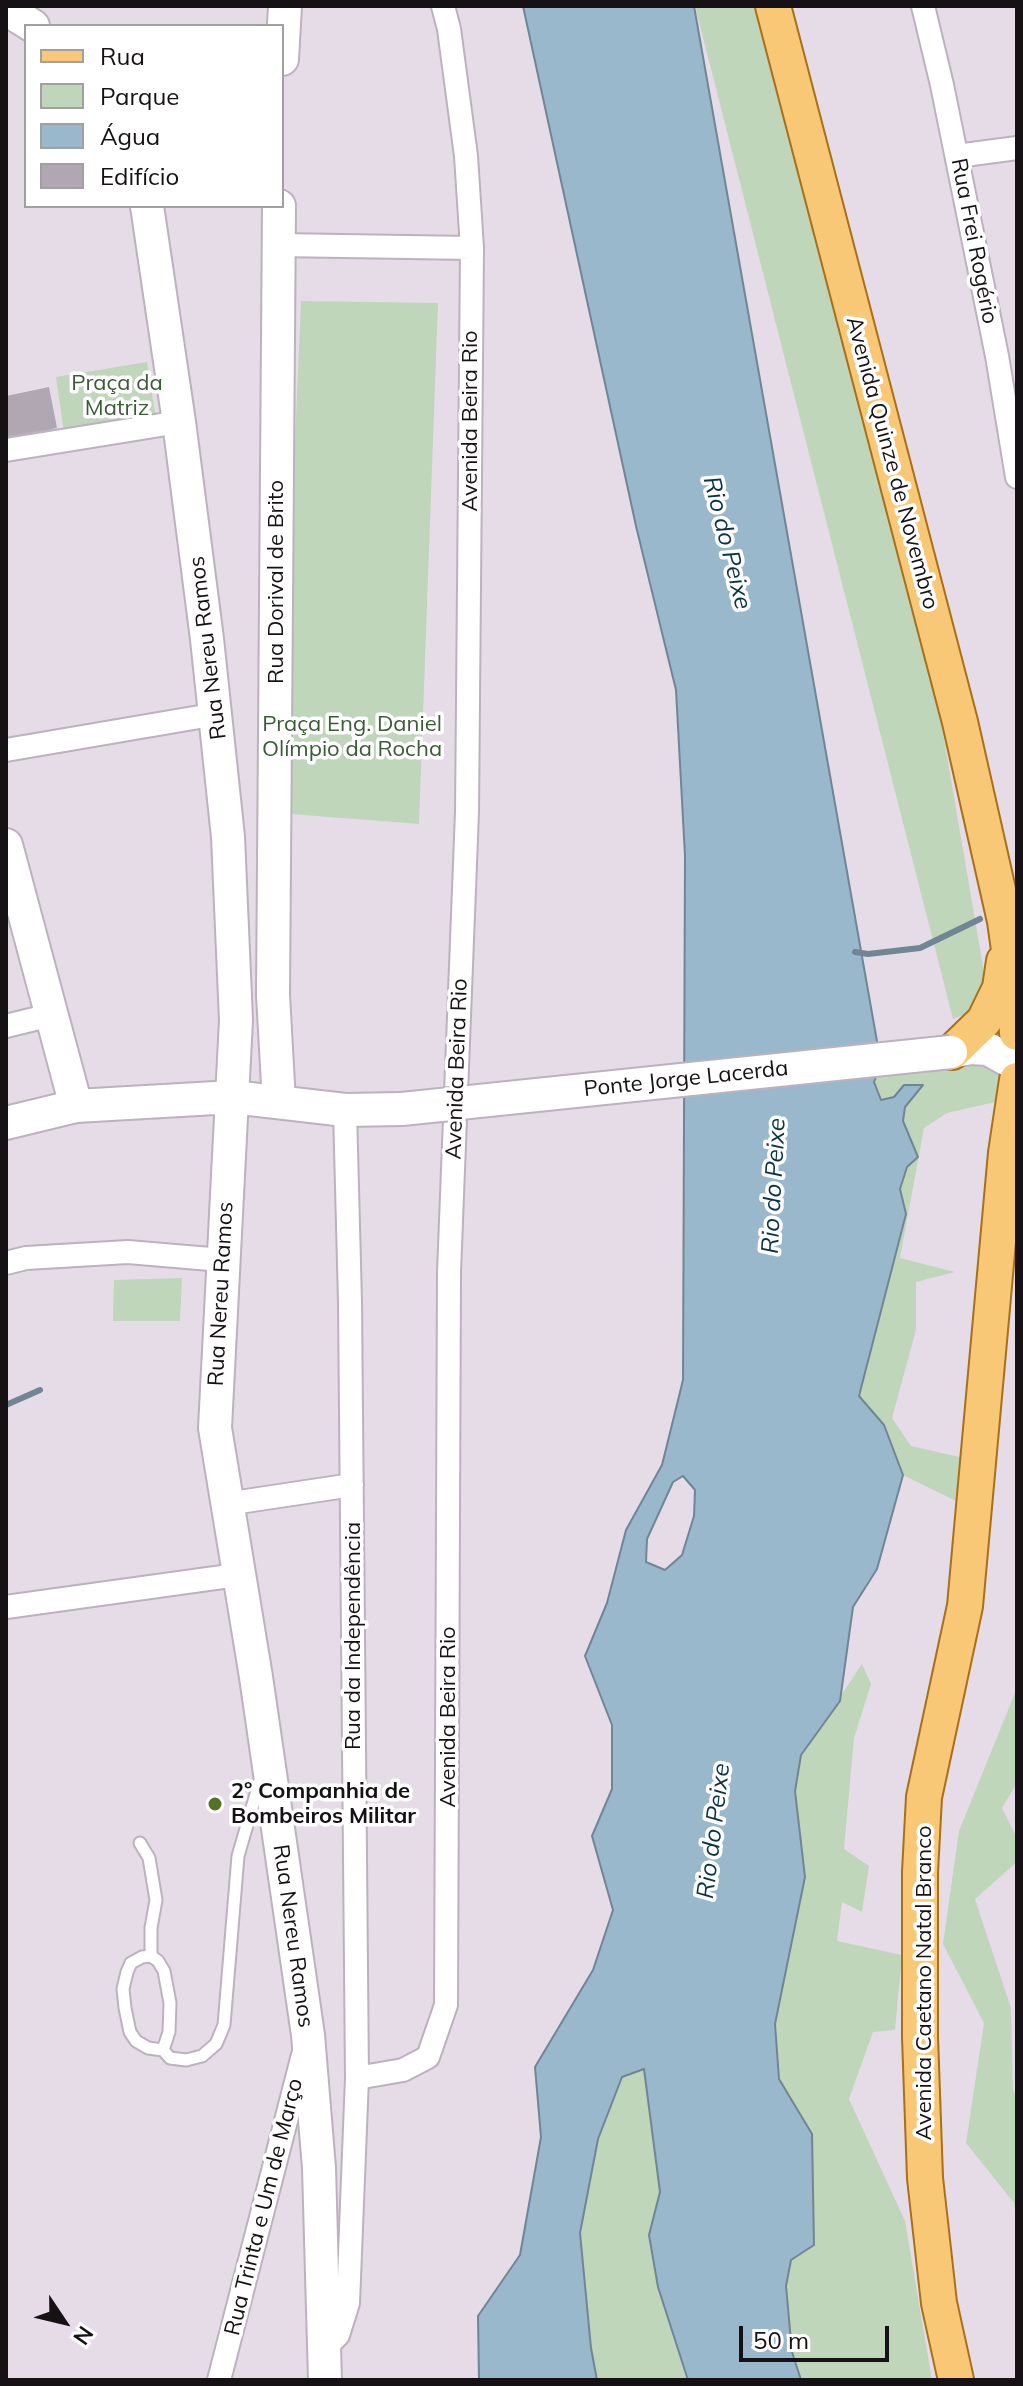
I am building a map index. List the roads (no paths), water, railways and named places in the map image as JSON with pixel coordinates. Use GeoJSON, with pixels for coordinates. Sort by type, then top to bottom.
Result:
{"type":"FeatureCollection","features":[{"type":"Feature","properties":{"kind":"main road","name":"Avenida Quinze de Novembro"},"geometry":{"type":"LineString","coordinates":[[773,6],[929,600],[1011,928],[1017,1033]]}},
{"type":"Feature","properties":{"kind":"main road"},"geometry":{"type":"LineString","coordinates":[[957,1050],[984,1021],[1000,988],[1011,928]]}},
{"type":"Feature","properties":{"kind":"main road","name":"Avenida Caetano Natal Branco"},"geometry":{"type":"LineString","coordinates":[[956,2380],[939,2303],[925,2178],[920,2037],[920,1872],[924,1797],[965,1606],[1006,1153],[1017,1080]]}},
{"type":"Feature","properties":{"kind":"main road","name":"Avenida Caetano Natal Branco"},"geometry":{"type":"LineString","coordinates":[[997,1254],[1017,1223]]}},
{"type":"Feature","properties":{"kind":"street","name":"Avenida Beira Rio"},"geometry":{"type":"LineString","coordinates":[[357,2078],[403,2070],[428,2057],[446,2005],[449,1272],[467,812],[472,248],[466,156],[449,29],[443,6]]}},
{"type":"Feature","properties":{"kind":"street","name":"Rua Frei Rogério"},"geometry":{"type":"LineString","coordinates":[[923,6],[997,356],[1017,477]]}},
{"type":"Feature","properties":{"kind":"street"},"geometry":{"type":"LineString","coordinates":[[6,9],[30,24]]}},
{"type":"Feature","properties":{"kind":"street"},"geometry":{"type":"LineString","coordinates":[[957,156],[1017,148]]}},
{"type":"Feature","properties":{"kind":"street","name":"Rua Nereu Ramos"},"geometry":{"type":"LineString","coordinates":[[147,208],[217,714],[228,837],[234,990],[233,1097],[215,1428],[308,2035],[319,2168],[325,2380]]}},
{"type":"Feature","properties":{"kind":"street","name":"Rua Dorival de Brito"},"geometry":{"type":"LineString","coordinates":[[279,208],[273,995],[279,1102]]}},
{"type":"Feature","properties":{"kind":"street"},"geometry":{"type":"LineString","coordinates":[[278,245],[472,248]]}},
{"type":"Feature","properties":{"kind":"street"},"geometry":{"type":"LineString","coordinates":[[6,450],[179,422]]}},
{"type":"Feature","properties":{"kind":"street"},"geometry":{"type":"LineString","coordinates":[[6,750],[217,714]]}},
{"type":"Feature","properties":{"kind":"street"},"geometry":{"type":"LineString","coordinates":[[6,845],[76,1106]]}},
{"type":"Feature","properties":{"kind":"street"},"geometry":{"type":"LineString","coordinates":[[957,1050],[1017,1013]]}},
{"type":"Feature","properties":{"kind":"street"},"geometry":{"type":"LineString","coordinates":[[6,1026],[51,1015]]}},
{"type":"Feature","properties":{"kind":"street","name":"Ponte Jorge Lacerda"},"geometry":{"type":"LineString","coordinates":[[6,1123],[76,1106],[233,1097],[345,1110],[402,1109],[957,1050],[988,1049],[1017,1065]]}},
{"type":"Feature","properties":{"kind":"street","name":"Rua da Independência"},"geometry":{"type":"LineString","coordinates":[[325,2348],[338,2335],[348,2303],[357,2078],[345,1110]]}},
{"type":"Feature","properties":{"kind":"street"},"geometry":{"type":"LineString","coordinates":[[6,1263],[26,1258],[128,1252],[222,1260]]}},
{"type":"Feature","properties":{"kind":"street"},"geometry":{"type":"LineString","coordinates":[[226,1504],[352,1485]]}},
{"type":"Feature","properties":{"kind":"street"},"geometry":{"type":"LineString","coordinates":[[6,1607],[237,1575]]}},
{"type":"Feature","properties":{"kind":"street","name":"Rua Trinta e Um de Março"},"geometry":{"type":"LineString","coordinates":[[219,2380],[308,2035]]}},
{"type":"Feature","properties":{"kind":"lane"},"geometry":{"type":"LineString","coordinates":[[163,2050],[169,2032],[170,2003],[164,1971],[151,1956],[131,1963],[123,1989],[130,2032],[136,2041],[148,2048],[163,2050],[170,2058],[186,2060],[202,2056],[216,2044],[224,2025],[238,1856],[267,1753]]}},
{"type":"Feature","properties":{"kind":"lane"},"geometry":{"type":"LineString","coordinates":[[140,1843],[149,1858],[156,1900],[151,1928],[151,1956]]}},
{"type":"Feature","properties":{"kind":"water","name":"Rio do Peixe"},"geometry":{"type":"Polygon","coordinates":[[[523,6],[694,6],[881,1064],[874,1082],[881,1100],[894,1097],[904,1085],[923,1085],[905,1107],[903,1121],[918,1157],[907,1167],[900,1189],[906,1214],[859,1396],[884,1425],[903,1475],[877,1569],[853,1607],[840,1701],[801,1755],[795,1791],[805,1877],[775,2024],[779,2079],[812,2134],[814,2245],[791,2260],[786,2286],[792,2352],[801,2380],[688,2380],[658,2287],[649,2235],[660,2192],[644,2069],[622,2077],[598,2139],[580,2233],[597,2380],[479,2380],[478,2316],[520,2255],[541,2137],[535,2067],[593,1970],[613,1910],[592,1836],[612,1789],[612,1725],[585,1656],[607,1603],[626,1530],[662,1465],[683,1380],[685,856],[676,690],[636,526],[523,6]],[[683,1476],[673,1482],[647,1539],[646,1562],[665,1570],[682,1555],[694,1516],[695,1490],[683,1476]]]}},
{"type":"Feature","properties":{"kind":"waterway"},"geometry":{"type":"LineString","coordinates":[[855,952],[868,954],[920,948],[980,919]]}},
{"type":"Feature","properties":{"kind":"waterway"},"geometry":{"type":"LineString","coordinates":[[6,1405],[40,1390]]}},
{"type":"Feature","properties":{"kind":"place","name":"2º Companhia de Bombeiros Militar"},"geometry":{"type":"Point","coordinates":[215,1804]}},
{"type":"Feature","properties":{"kind":"park label","name":"Praça da Matriz"},"geometry":{"type":"Point","coordinates":[117,396]}},
{"type":"Feature","properties":{"kind":"park label","name":"Praça Eng. Daniel Olímpio da Rocha"},"geometry":{"type":"Point","coordinates":[352,736]}}]}
